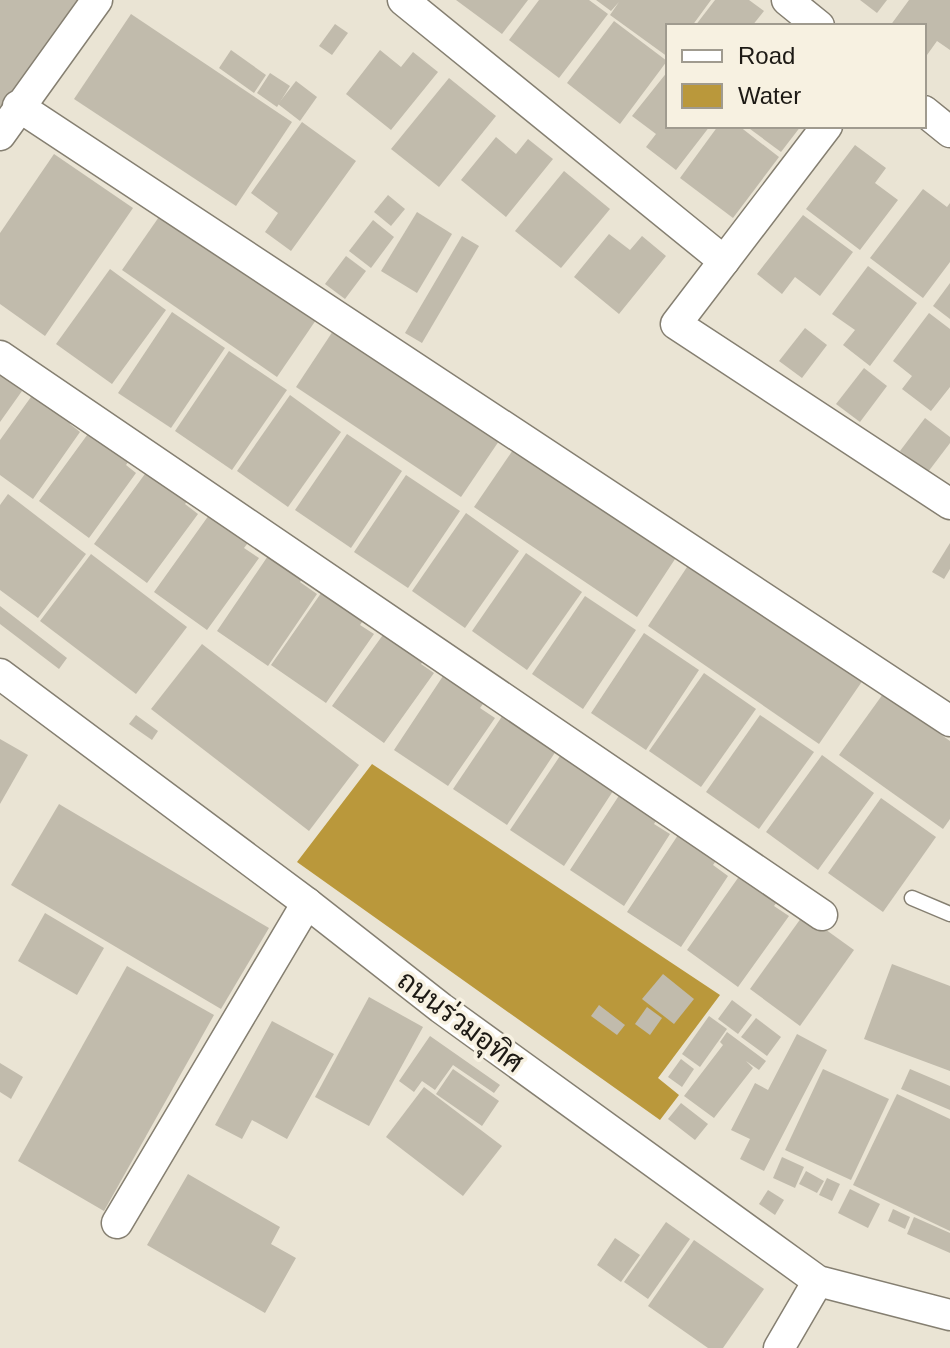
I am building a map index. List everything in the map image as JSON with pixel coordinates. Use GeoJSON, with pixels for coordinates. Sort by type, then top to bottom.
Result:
{"type":"FeatureCollection","features":[{"type":"Feature","properties":{"kind":"street"},"geometry":{"type":"LineString","coordinates":[[0,135],[97,0]]}},
{"type":"Feature","properties":{"kind":"street"},"geometry":{"type":"LineString","coordinates":[[403,0],[724,261]]}},
{"type":"Feature","properties":{"kind":"street"},"geometry":{"type":"LineString","coordinates":[[787,0],[817,24]]}},
{"type":"Feature","properties":{"kind":"street"},"geometry":{"type":"LineString","coordinates":[[18,106],[950,721]]}},
{"type":"Feature","properties":{"kind":"street"},"geometry":{"type":"LineString","coordinates":[[926,113],[950,132]]}},
{"type":"Feature","properties":{"kind":"street"},"geometry":{"type":"LineString","coordinates":[[825,128],[676,324],[950,504]]}},
{"type":"Feature","properties":{"kind":"street"},"geometry":{"type":"LineString","coordinates":[[0,356],[822,915]]}},
{"type":"Feature","properties":{"kind":"street","name":"ถนนร่วมอุทิศ"},"geometry":{"type":"LineString","coordinates":[[0,674],[307,903],[441,1008],[818,1281],[950,1315]]}},
{"type":"Feature","properties":{"kind":"street"},"geometry":{"type":"LineString","coordinates":[[117,1223],[307,903]]}},
{"type":"Feature","properties":{"kind":"street"},"geometry":{"type":"LineString","coordinates":[[779,1348],[818,1281]]}},
{"type":"Feature","properties":{"kind":"lane"},"geometry":{"type":"LineString","coordinates":[[912,898],[950,914]]}},
{"type":"Feature","properties":{"kind":"water"},"geometry":{"type":"Polygon","coordinates":[[[372,764],[720,995],[658,1078],[679,1095],[660,1120],[297,862],[372,764]]]}},
{"type":"Feature","properties":{"kind":"building"},"geometry":{"type":"Polygon","coordinates":[[[0,0],[79,0],[0,116],[0,0]]]}},
{"type":"Feature","properties":{"kind":"building"},"geometry":{"type":"Polygon","coordinates":[[[456,0],[528,0],[502,34],[456,0]]]}},
{"type":"Feature","properties":{"kind":"building"},"geometry":{"type":"Polygon","coordinates":[[[539,0],[589,0],[608,14],[559,78],[509,40],[539,0]]]}},
{"type":"Feature","properties":{"kind":"building"},"geometry":{"type":"Polygon","coordinates":[[[596,0],[711,0],[693,24],[666,24],[666,56],[610,15],[619,2],[611,11],[596,0]]]}},
{"type":"Feature","properties":{"kind":"building"},"geometry":{"type":"Polygon","coordinates":[[[715,0],[749,0],[764,11],[754,24],[697,24],[715,0]]]}},
{"type":"Feature","properties":{"kind":"building"},"geometry":{"type":"Polygon","coordinates":[[[860,0],[887,0],[877,13],[860,0]]]}},
{"type":"Feature","properties":{"kind":"building"},"geometry":{"type":"Polygon","coordinates":[[[909,0],[950,0],[950,50],[937,41],[927,55],[926,24],[891,24],[909,0]]]}},
{"type":"Feature","properties":{"kind":"building"},"geometry":{"type":"Polygon","coordinates":[[[131,14],[292,122],[236,206],[74,99],[131,14]]]}},
{"type":"Feature","properties":{"kind":"building"},"geometry":{"type":"Polygon","coordinates":[[[614,21],[666,60],[620,124],[567,83],[614,21]]]}},
{"type":"Feature","properties":{"kind":"building"},"geometry":{"type":"Polygon","coordinates":[[[335,24],[348,33],[332,55],[319,46],[335,24]]]}},
{"type":"Feature","properties":{"kind":"building"},"geometry":{"type":"Polygon","coordinates":[[[231,50],[266,75],[254,93],[219,68],[231,50]]]}},
{"type":"Feature","properties":{"kind":"building"},"geometry":{"type":"Polygon","coordinates":[[[380,50],[401,67],[413,52],[438,72],[391,130],[346,94],[380,50]]]}},
{"type":"Feature","properties":{"kind":"building"},"geometry":{"type":"Polygon","coordinates":[[[270,73],[290,86],[277,107],[257,93],[270,73]]]}},
{"type":"Feature","properties":{"kind":"building"},"geometry":{"type":"Polygon","coordinates":[[[666,74],[666,128],[708,128],[676,170],[646,147],[656,134],[632,116],[666,74]]]}},
{"type":"Feature","properties":{"kind":"building"},"geometry":{"type":"Polygon","coordinates":[[[449,78],[496,116],[439,187],[391,149],[449,78]]]}},
{"type":"Feature","properties":{"kind":"building"},"geometry":{"type":"Polygon","coordinates":[[[296,81],[317,97],[300,121],[278,104],[296,81]]]}},
{"type":"Feature","properties":{"kind":"building"},"geometry":{"type":"Polygon","coordinates":[[[302,122],[356,161],[291,251],[265,232],[278,213],[251,193],[302,122]]]}},
{"type":"Feature","properties":{"kind":"building"},"geometry":{"type":"Polygon","coordinates":[[[717,128],[742,128],[779,157],[733,218],[680,178],[717,128]]]}},
{"type":"Feature","properties":{"kind":"building"},"geometry":{"type":"Polygon","coordinates":[[[749,128],[799,128],[781,152],[749,128]]]}},
{"type":"Feature","properties":{"kind":"building"},"geometry":{"type":"Polygon","coordinates":[[[496,137],[516,154],[528,139],[553,159],[506,217],[461,180],[496,137]]]}},
{"type":"Feature","properties":{"kind":"building"},"geometry":{"type":"Polygon","coordinates":[[[855,145],[886,168],[875,183],[898,200],[860,250],[806,209],[855,145]]]}},
{"type":"Feature","properties":{"kind":"building"},"geometry":{"type":"Polygon","coordinates":[[[54,154],[133,208],[45,336],[0,304],[0,233],[54,154]]]}},
{"type":"Feature","properties":{"kind":"building"},"geometry":{"type":"Polygon","coordinates":[[[564,171],[610,209],[561,268],[515,231],[564,171]]]}},
{"type":"Feature","properties":{"kind":"building"},"geometry":{"type":"Polygon","coordinates":[[[923,189],[947,207],[950,203],[950,262],[923,298],[870,258],[923,189]]]}},
{"type":"Feature","properties":{"kind":"building"},"geometry":{"type":"Polygon","coordinates":[[[388,195],[405,209],[391,226],[374,212],[388,195]]]}},
{"type":"Feature","properties":{"kind":"building"},"geometry":{"type":"Polygon","coordinates":[[[417,212],[452,234],[417,293],[381,271],[417,212]]]}},
{"type":"Feature","properties":{"kind":"building"},"geometry":{"type":"Polygon","coordinates":[[[161,214],[316,320],[277,377],[122,270],[161,214]]]}},
{"type":"Feature","properties":{"kind":"building"},"geometry":{"type":"Polygon","coordinates":[[[803,215],[853,252],[820,296],[795,277],[782,294],[757,274],[803,215]]]}},
{"type":"Feature","properties":{"kind":"building"},"geometry":{"type":"Polygon","coordinates":[[[373,220],[394,237],[371,268],[349,251],[373,220]]]}},
{"type":"Feature","properties":{"kind":"building"},"geometry":{"type":"Polygon","coordinates":[[[609,234],[630,250],[642,236],[666,256],[619,314],[574,277],[609,234]]]}},
{"type":"Feature","properties":{"kind":"building"},"geometry":{"type":"Polygon","coordinates":[[[462,236],[479,246],[422,343],[405,333],[462,236]]]}},
{"type":"Feature","properties":{"kind":"building"},"geometry":{"type":"Polygon","coordinates":[[[346,256],[366,271],[345,299],[325,284],[346,256]]]}},
{"type":"Feature","properties":{"kind":"building"},"geometry":{"type":"Polygon","coordinates":[[[868,266],[917,303],[870,366],[843,345],[855,330],[832,314],[868,266]]]}},
{"type":"Feature","properties":{"kind":"building"},"geometry":{"type":"Polygon","coordinates":[[[110,269],[166,310],[112,384],[56,344],[110,269]]]}},
{"type":"Feature","properties":{"kind":"building"},"geometry":{"type":"Polygon","coordinates":[[[950,283],[950,319],[933,306],[950,283]]]}},
{"type":"Feature","properties":{"kind":"building"},"geometry":{"type":"Polygon","coordinates":[[[172,312],[225,348],[171,428],[118,393],[172,312]]]}},
{"type":"Feature","properties":{"kind":"building"},"geometry":{"type":"Polygon","coordinates":[[[929,313],[950,329],[950,387],[931,411],[902,389],[912,376],[893,361],[929,313]]]}},
{"type":"Feature","properties":{"kind":"building"},"geometry":{"type":"Polygon","coordinates":[[[335,328],[501,438],[461,497],[296,387],[335,328]]]}},
{"type":"Feature","properties":{"kind":"building"},"geometry":{"type":"Polygon","coordinates":[[[805,328],[827,345],[802,378],[779,361],[805,328]]]}},
{"type":"Feature","properties":{"kind":"building"},"geometry":{"type":"Polygon","coordinates":[[[229,351],[287,390],[232,470],[175,431],[229,351]]]}},
{"type":"Feature","properties":{"kind":"building"},"geometry":{"type":"Polygon","coordinates":[[[0,362],[15,372],[9,381],[22,391],[0,422],[0,362]]]}},
{"type":"Feature","properties":{"kind":"building"},"geometry":{"type":"Polygon","coordinates":[[[864,368],[887,386],[860,422],[836,404],[864,368]]]}},
{"type":"Feature","properties":{"kind":"building"},"geometry":{"type":"Polygon","coordinates":[[[36,390],[75,417],[70,424],[80,432],[33,499],[0,475],[0,440],[36,390]]]}},
{"type":"Feature","properties":{"kind":"building"},"geometry":{"type":"Polygon","coordinates":[[[290,395],[341,432],[288,507],[237,471],[290,395]]]}},
{"type":"Feature","properties":{"kind":"building"},"geometry":{"type":"Polygon","coordinates":[[[925,418],[950,437],[950,443],[928,472],[900,451],[925,418]]]}},
{"type":"Feature","properties":{"kind":"building"},"geometry":{"type":"Polygon","coordinates":[[[93,427],[132,456],[126,465],[136,473],[89,538],[39,501],[93,427]]]}},
{"type":"Feature","properties":{"kind":"building"},"geometry":{"type":"Polygon","coordinates":[[[347,434],[402,471],[351,548],[295,510],[347,434]]]}},
{"type":"Feature","properties":{"kind":"building"},"geometry":{"type":"Polygon","coordinates":[[[515,447],[677,556],[637,617],[474,507],[515,447]]]}},
{"type":"Feature","properties":{"kind":"building"},"geometry":{"type":"Polygon","coordinates":[[[150,467],[191,497],[185,504],[198,514],[147,583],[94,544],[150,467]]]}},
{"type":"Feature","properties":{"kind":"building"},"geometry":{"type":"Polygon","coordinates":[[[406,475],[460,511],[408,588],[354,552],[406,475]]]}},
{"type":"Feature","properties":{"kind":"building"},"geometry":{"type":"Polygon","coordinates":[[[8,494],[86,554],[38,618],[0,590],[0,505],[8,494]]]}},
{"type":"Feature","properties":{"kind":"building"},"geometry":{"type":"Polygon","coordinates":[[[214,508],[253,536],[244,548],[259,558],[207,630],[154,592],[214,508]]]}},
{"type":"Feature","properties":{"kind":"building"},"geometry":{"type":"Polygon","coordinates":[[[466,513],[519,551],[465,628],[412,591],[466,513]]]}},
{"type":"Feature","properties":{"kind":"building"},"geometry":{"type":"Polygon","coordinates":[[[950,543],[950,569],[944,579],[932,572],[950,543]]]}},
{"type":"Feature","properties":{"kind":"building"},"geometry":{"type":"Polygon","coordinates":[[[272,550],[306,573],[300,582],[317,594],[268,666],[217,631],[272,550]]]}},
{"type":"Feature","properties":{"kind":"building"},"geometry":{"type":"Polygon","coordinates":[[[526,553],[582,592],[527,670],[472,631],[526,553]]]}},
{"type":"Feature","properties":{"kind":"building"},"geometry":{"type":"Polygon","coordinates":[[[91,554],[187,627],[136,694],[40,621],[91,554]]]}},
{"type":"Feature","properties":{"kind":"building"},"geometry":{"type":"Polygon","coordinates":[[[691,561],[863,680],[819,744],[648,626],[691,561]]]}},
{"type":"Feature","properties":{"kind":"building"},"geometry":{"type":"Polygon","coordinates":[[[326,586],[367,615],[360,625],[374,634],[326,703],[271,665],[326,586]]]}},
{"type":"Feature","properties":{"kind":"building"},"geometry":{"type":"Polygon","coordinates":[[[585,596],[636,630],[583,709],[532,674],[585,596]]]}},
{"type":"Feature","properties":{"kind":"building"},"geometry":{"type":"Polygon","coordinates":[[[0,606],[67,658],[59,669],[0,624],[0,606]]]}},
{"type":"Feature","properties":{"kind":"building"},"geometry":{"type":"Polygon","coordinates":[[[390,625],[429,653],[421,664],[434,673],[384,743],[332,706],[390,625]]]}},
{"type":"Feature","properties":{"kind":"building"},"geometry":{"type":"Polygon","coordinates":[[[644,633],[699,670],[646,750],[591,713],[644,633]]]}},
{"type":"Feature","properties":{"kind":"building"},"geometry":{"type":"Polygon","coordinates":[[[202,644],[359,765],[309,831],[151,709],[202,644]]]}},
{"type":"Feature","properties":{"kind":"building"},"geometry":{"type":"Polygon","coordinates":[[[447,670],[488,697],[480,708],[495,718],[448,786],[394,750],[447,670]]]}},
{"type":"Feature","properties":{"kind":"building"},"geometry":{"type":"Polygon","coordinates":[[[704,673],[756,709],[701,787],[649,751],[704,673]]]}},
{"type":"Feature","properties":{"kind":"building"},"geometry":{"type":"Polygon","coordinates":[[[883,694],[950,741],[950,819],[943,829],[839,755],[883,694]]]}},
{"type":"Feature","properties":{"kind":"building"},"geometry":{"type":"Polygon","coordinates":[[[505,712],[558,748],[507,825],[453,789],[505,712]]]}},
{"type":"Feature","properties":{"kind":"building"},"geometry":{"type":"Polygon","coordinates":[[[136,715],[158,731],[152,740],[129,724],[136,715]]]}},
{"type":"Feature","properties":{"kind":"building"},"geometry":{"type":"Polygon","coordinates":[[[760,715],[814,752],[759,829],[706,792],[760,715]]]}},
{"type":"Feature","properties":{"kind":"building"},"geometry":{"type":"Polygon","coordinates":[[[0,739],[28,755],[0,804],[0,739]]]}},
{"type":"Feature","properties":{"kind":"building"},"geometry":{"type":"Polygon","coordinates":[[[562,753],[615,788],[564,866],[510,830],[562,753]]]}},
{"type":"Feature","properties":{"kind":"building"},"geometry":{"type":"Polygon","coordinates":[[[822,755],[874,793],[818,870],[766,832],[822,755]]]}},
{"type":"Feature","properties":{"kind":"building"},"geometry":{"type":"Polygon","coordinates":[[[622,791],[659,816],[654,824],[670,834],[624,906],[570,870],[622,791]]]}},
{"type":"Feature","properties":{"kind":"building"},"geometry":{"type":"Polygon","coordinates":[[[881,798],[936,837],[883,912],[828,873],[881,798]]]}},
{"type":"Feature","properties":{"kind":"building"},"geometry":{"type":"Polygon","coordinates":[[[59,804],[269,928],[221,1009],[11,885],[59,804]]]}},
{"type":"Feature","properties":{"kind":"building"},"geometry":{"type":"Polygon","coordinates":[[[682,829],[720,855],[713,865],[728,876],[681,947],[627,912],[682,829]]]}},
{"type":"Feature","properties":{"kind":"building"},"geometry":{"type":"Polygon","coordinates":[[[745,868],[782,895],[774,906],[789,916],[738,987],[687,950],[745,868]]]}},
{"type":"Feature","properties":{"kind":"building"},"geometry":{"type":"Polygon","coordinates":[[[45,913],[104,948],[77,995],[18,961],[45,913]]]}},
{"type":"Feature","properties":{"kind":"building"},"geometry":{"type":"Polygon","coordinates":[[[804,914],[854,950],[800,1026],[750,989],[804,914]]]}},
{"type":"Feature","properties":{"kind":"building"},"geometry":{"type":"Polygon","coordinates":[[[892,964],[950,986],[950,1071],[864,1039],[892,964]]]}},
{"type":"Feature","properties":{"kind":"building"},"geometry":{"type":"Polygon","coordinates":[[[127,966],[214,1015],[104,1211],[18,1161],[127,966]]]}},
{"type":"Feature","properties":{"kind":"building"},"geometry":{"type":"Polygon","coordinates":[[[663,974],[694,999],[674,1024],[642,999],[663,974]]]}},
{"type":"Feature","properties":{"kind":"building"},"geometry":{"type":"Polygon","coordinates":[[[369,997],[423,1027],[369,1126],[315,1097],[369,997]]]}},
{"type":"Feature","properties":{"kind":"building"},"geometry":{"type":"Polygon","coordinates":[[[732,1000],[752,1015],[738,1034],[718,1019],[732,1000]]]}},
{"type":"Feature","properties":{"kind":"building"},"geometry":{"type":"Polygon","coordinates":[[[599,1005],[625,1025],[617,1035],[591,1016],[599,1005]]]}},
{"type":"Feature","properties":{"kind":"building"},"geometry":{"type":"Polygon","coordinates":[[[647,1007],[662,1018],[650,1035],[635,1024],[647,1007]]]}},
{"type":"Feature","properties":{"kind":"building"},"geometry":{"type":"Polygon","coordinates":[[[709,1016],[727,1029],[700,1067],[682,1054],[709,1016]]]}},
{"type":"Feature","properties":{"kind":"building"},"geometry":{"type":"Polygon","coordinates":[[[756,1018],[781,1037],[767,1056],[741,1037],[756,1018]]]}},
{"type":"Feature","properties":{"kind":"building"},"geometry":{"type":"Polygon","coordinates":[[[272,1021],[334,1054],[287,1139],[252,1120],[242,1139],[215,1125],[272,1021]]]}},
{"type":"Feature","properties":{"kind":"building"},"geometry":{"type":"Polygon","coordinates":[[[727,1032],[766,1061],[759,1070],[746,1061],[753,1068],[714,1118],[684,1096],[723,1045],[720,1042],[727,1032]]]}},
{"type":"Feature","properties":{"kind":"building"},"geometry":{"type":"Polygon","coordinates":[[[797,1034],[827,1050],[764,1171],[740,1159],[750,1139],[731,1130],[755,1083],[768,1090],[797,1034]]]}},
{"type":"Feature","properties":{"kind":"building"},"geometry":{"type":"Polygon","coordinates":[[[430,1036],[500,1085],[494,1093],[453,1065],[435,1090],[422,1081],[414,1092],[399,1081],[430,1036]]]}},
{"type":"Feature","properties":{"kind":"building"},"geometry":{"type":"Polygon","coordinates":[[[681,1059],[694,1069],[682,1087],[668,1077],[681,1059]]]}},
{"type":"Feature","properties":{"kind":"building"},"geometry":{"type":"Polygon","coordinates":[[[0,1063],[23,1077],[11,1099],[0,1092],[0,1063]]]}},
{"type":"Feature","properties":{"kind":"building"},"geometry":{"type":"Polygon","coordinates":[[[453,1069],[499,1101],[482,1126],[436,1094],[453,1069]]]}},
{"type":"Feature","properties":{"kind":"building"},"geometry":{"type":"Polygon","coordinates":[[[823,1069],[889,1099],[851,1180],[785,1150],[823,1069]]]}},
{"type":"Feature","properties":{"kind":"building"},"geometry":{"type":"Polygon","coordinates":[[[910,1069],[950,1086],[950,1110],[901,1089],[910,1069]]]}},
{"type":"Feature","properties":{"kind":"building"},"geometry":{"type":"Polygon","coordinates":[[[424,1087],[502,1146],[463,1196],[386,1137],[424,1087]]]}},
{"type":"Feature","properties":{"kind":"building"},"geometry":{"type":"Polygon","coordinates":[[[897,1094],[950,1119],[950,1231],[853,1185],[897,1094]]]}},
{"type":"Feature","properties":{"kind":"building"},"geometry":{"type":"Polygon","coordinates":[[[681,1103],[708,1124],[695,1140],[668,1119],[681,1103]]]}},
{"type":"Feature","properties":{"kind":"building"},"geometry":{"type":"Polygon","coordinates":[[[782,1157],[804,1167],[795,1188],[773,1178],[782,1157]]]}},
{"type":"Feature","properties":{"kind":"building"},"geometry":{"type":"Polygon","coordinates":[[[806,1171],[824,1181],[817,1193],[799,1184],[806,1171]]]}},
{"type":"Feature","properties":{"kind":"building"},"geometry":{"type":"Polygon","coordinates":[[[188,1174],[280,1227],[271,1244],[296,1258],[265,1313],[147,1245],[188,1174]]]}},
{"type":"Feature","properties":{"kind":"building"},"geometry":{"type":"Polygon","coordinates":[[[827,1178],[840,1184],[832,1201],[819,1195],[827,1178]]]}},
{"type":"Feature","properties":{"kind":"building"},"geometry":{"type":"Polygon","coordinates":[[[850,1189],[880,1204],[868,1228],[838,1213],[850,1189]]]}},
{"type":"Feature","properties":{"kind":"building"},"geometry":{"type":"Polygon","coordinates":[[[768,1190],[784,1200],[775,1215],[759,1204],[768,1190]]]}},
{"type":"Feature","properties":{"kind":"building"},"geometry":{"type":"Polygon","coordinates":[[[893,1209],[910,1217],[905,1229],[888,1221],[893,1209]]]}},
{"type":"Feature","properties":{"kind":"building"},"geometry":{"type":"Polygon","coordinates":[[[914,1217],[950,1233],[950,1253],[907,1234],[914,1217]]]}},
{"type":"Feature","properties":{"kind":"building"},"geometry":{"type":"Polygon","coordinates":[[[666,1222],[690,1239],[648,1299],[624,1282],[666,1222]]]}},
{"type":"Feature","properties":{"kind":"building"},"geometry":{"type":"Polygon","coordinates":[[[615,1238],[640,1255],[621,1282],[597,1265],[615,1238]]]}},
{"type":"Feature","properties":{"kind":"building"},"geometry":{"type":"Polygon","coordinates":[[[694,1240],[764,1289],[723,1348],[708,1348],[648,1306],[694,1240]]]}}]}
